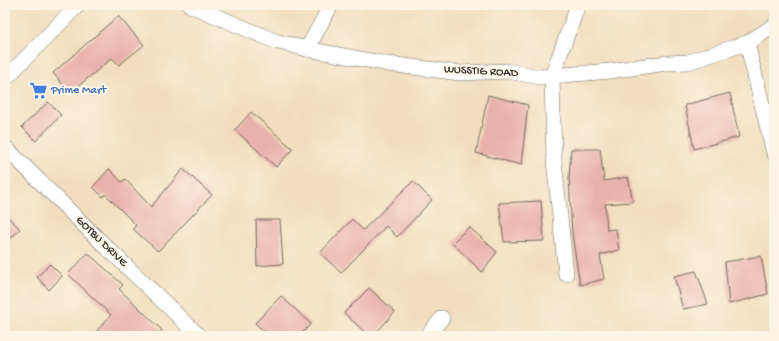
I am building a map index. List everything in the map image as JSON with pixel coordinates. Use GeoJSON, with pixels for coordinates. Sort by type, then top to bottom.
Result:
{"type":"FeatureCollection","features":[{"type":"Feature","properties":{"kind":"street"},"geometry":{"type":"LineString","coordinates":[[5,79],[78,5]]}},
{"type":"Feature","properties":{"kind":"street","name":"WUSSTIG ROAD"},"geometry":{"type":"LineString","coordinates":[[190,5],[275,41],[307,49],[388,64],[460,73],[507,71],[540,77],[688,62],[747,43],[774,26]]}},
{"type":"Feature","properties":{"kind":"street"},"geometry":{"type":"LineString","coordinates":[[307,49],[331,5]]}},
{"type":"Feature","properties":{"kind":"street"},"geometry":{"type":"LineString","coordinates":[[566,274],[554,160],[552,76],[578,5]]}},
{"type":"Feature","properties":{"kind":"street"},"geometry":{"type":"LineString","coordinates":[[747,43],[774,153]]}},
{"type":"Feature","properties":{"kind":"street","name":"GOTBU DRIVE"},"geometry":{"type":"LineString","coordinates":[[5,147],[199,336]]}},
{"type":"Feature","properties":{"kind":"street"},"geometry":{"type":"LineString","coordinates":[[427,336],[442,318]]}},
{"type":"Feature","properties":{"kind":"building"},"geometry":{"type":"Polygon","coordinates":[[[118,16],[144,45],[119,65],[112,58],[70,93],[53,73],[118,16]]]}},
{"type":"Feature","properties":{"kind":"building"},"geometry":{"type":"Polygon","coordinates":[[[730,93],[739,137],[694,149],[685,105],[730,93]]]}},
{"type":"Feature","properties":{"kind":"building"},"geometry":{"type":"Polygon","coordinates":[[[488,95],[528,105],[521,165],[476,153],[488,95]]]}},
{"type":"Feature","properties":{"kind":"building"},"geometry":{"type":"Polygon","coordinates":[[[48,102],[61,115],[36,141],[22,127],[48,102]]]}},
{"type":"Feature","properties":{"kind":"building"},"geometry":{"type":"Polygon","coordinates":[[[251,112],[293,149],[276,167],[235,130],[251,112]]]}},
{"type":"Feature","properties":{"kind":"building"},"geometry":{"type":"Polygon","coordinates":[[[571,149],[600,149],[604,181],[628,177],[633,202],[605,204],[607,230],[616,229],[619,250],[600,255],[604,279],[580,285],[572,234],[569,178],[571,149]]]}},
{"type":"Feature","properties":{"kind":"building"},"geometry":{"type":"Polygon","coordinates":[[[109,169],[122,182],[125,179],[151,207],[183,169],[212,195],[158,251],[133,229],[136,225],[105,194],[103,197],[93,187],[109,169]]]}},
{"type":"Feature","properties":{"kind":"building"},"geometry":{"type":"Polygon","coordinates":[[[413,181],[432,200],[397,237],[386,226],[341,273],[320,253],[352,219],[363,230],[413,181]]]}},
{"type":"Feature","properties":{"kind":"building"},"geometry":{"type":"Polygon","coordinates":[[[541,201],[544,241],[504,242],[499,203],[541,201]]]}},
{"type":"Feature","properties":{"kind":"building"},"geometry":{"type":"Polygon","coordinates":[[[5,214],[20,229],[5,244],[5,214]]]}},
{"type":"Feature","properties":{"kind":"building"},"geometry":{"type":"Polygon","coordinates":[[[256,220],[280,220],[283,264],[257,266],[256,220]]]}},
{"type":"Feature","properties":{"kind":"building"},"geometry":{"type":"Polygon","coordinates":[[[469,227],[497,252],[482,272],[452,243],[469,227]]]}},
{"type":"Feature","properties":{"kind":"building"},"geometry":{"type":"Polygon","coordinates":[[[88,253],[123,285],[119,289],[162,330],[156,336],[92,336],[111,315],[68,274],[88,253]]]}},
{"type":"Feature","properties":{"kind":"building"},"geometry":{"type":"Polygon","coordinates":[[[761,256],[768,294],[729,304],[725,262],[761,256]]]}},
{"type":"Feature","properties":{"kind":"building"},"geometry":{"type":"Polygon","coordinates":[[[50,264],[62,276],[49,290],[37,277],[50,264]]]}},
{"type":"Feature","properties":{"kind":"building"},"geometry":{"type":"Polygon","coordinates":[[[696,271],[708,304],[683,309],[674,276],[696,271]]]}},
{"type":"Feature","properties":{"kind":"building"},"geometry":{"type":"Polygon","coordinates":[[[369,288],[395,312],[373,336],[369,336],[344,313],[369,288]]]}},
{"type":"Feature","properties":{"kind":"building"},"geometry":{"type":"Polygon","coordinates":[[[281,296],[311,324],[299,336],[269,336],[255,323],[281,296]]]}},
{"type":"Feature","properties":{"kind":"place","name":"Prime Mart"},"geometry":{"type":"Point","coordinates":[38,91]}}]}
